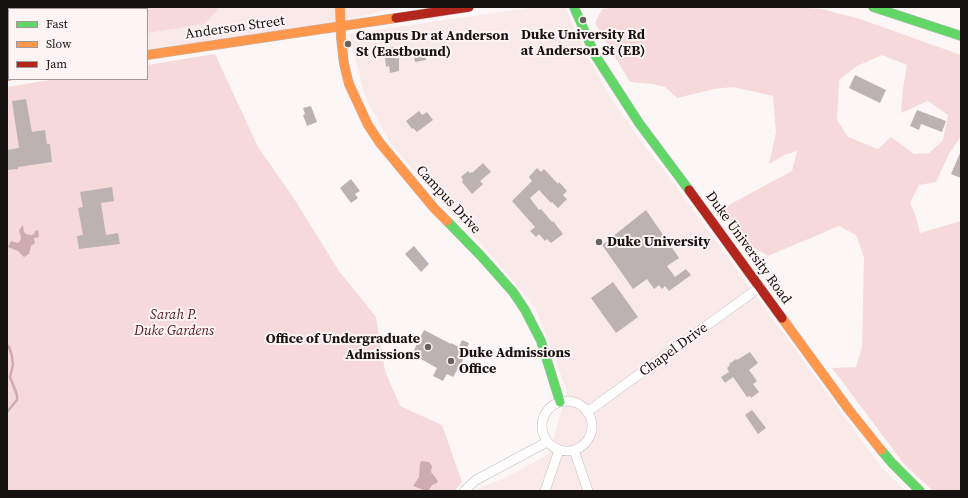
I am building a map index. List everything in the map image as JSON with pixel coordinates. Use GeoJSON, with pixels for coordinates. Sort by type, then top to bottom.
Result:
{"type":"FeatureCollection","features":[{"type":"Feature","properties":{"kind":"street","name":"Campus Drive"},"geometry":{"type":"LineString","coordinates":[[340,7],[344,64],[349,84],[373,133],[434,208],[481,256],[513,292],[525,310],[540,341],[547,358],[560,402]]}},
{"type":"Feature","properties":{"kind":"street","name":"Anderson Street"},"geometry":{"type":"LineString","coordinates":[[148,55],[469,7]]}},
{"type":"Feature","properties":{"kind":"street","name":"Duke University Road"},"geometry":{"type":"LineString","coordinates":[[574,7],[595,55],[639,123],[676,171],[849,410],[892,463],[920,491]]}},
{"type":"Feature","properties":{"kind":"street"},"geometry":{"type":"LineString","coordinates":[[873,7],[961,36]]}},
{"type":"Feature","properties":{"kind":"street","name":"Chapel Drive"},"geometry":{"type":"LineString","coordinates":[[587,412],[760,287]]}},
{"type":"Feature","properties":{"kind":"street"},"geometry":{"type":"LineString","coordinates":[[567,401],[581,406],[587,412],[592,427],[590,434],[581,447],[574,450],[559,450],[547,442],[543,435],[543,419],[552,406],[560,402],[567,401]]}},
{"type":"Feature","properties":{"kind":"street"},"geometry":{"type":"LineString","coordinates":[[464,491],[476,480],[547,442]]}},
{"type":"Feature","properties":{"kind":"street"},"geometry":{"type":"LineString","coordinates":[[545,491],[559,450]]}},
{"type":"Feature","properties":{"kind":"street"},"geometry":{"type":"LineString","coordinates":[[574,450],[588,491]]}},
{"type":"Feature","properties":{"kind":"shaded area"},"geometry":{"type":"Polygon","coordinates":[[[7,7],[401,7],[328,24],[148,53],[148,8],[8,8],[7,73],[7,7]]]}},
{"type":"Feature","properties":{"kind":"shaded area","name":"Duke University"},"geometry":{"type":"Polygon","coordinates":[[[536,7],[565,7],[586,54],[612,100],[882,468],[906,491],[476,491],[477,489],[505,478],[549,454],[567,391],[536,309],[494,258],[428,187],[391,144],[365,97],[349,34],[536,7]]]}},
{"type":"Feature","properties":{"kind":"shaded area"},"geometry":{"type":"Polygon","coordinates":[[[23,225],[24,232],[26,234],[34,234],[35,231],[38,230],[39,237],[34,238],[35,243],[31,246],[29,254],[24,257],[18,251],[8,247],[11,241],[18,243],[20,241],[21,237],[19,230],[23,225]]]}},
{"type":"Feature","properties":{"kind":"shaded area"},"geometry":{"type":"Polygon","coordinates":[[[421,461],[429,462],[432,466],[431,472],[438,481],[426,491],[413,486],[419,477],[421,461]]]}},
{"type":"Feature","properties":{"kind":"green space"},"geometry":{"type":"Polygon","coordinates":[[[216,7],[218,10],[203,24],[148,33],[148,8],[63,8],[216,7]]]}},
{"type":"Feature","properties":{"kind":"green space"},"geometry":{"type":"Polygon","coordinates":[[[615,7],[791,7],[822,9],[860,19],[961,55],[961,136],[949,154],[936,182],[919,185],[910,203],[915,214],[920,233],[961,221],[961,491],[933,491],[904,464],[832,368],[856,367],[862,347],[864,257],[856,235],[839,226],[768,256],[748,244],[726,215],[725,207],[792,171],[797,151],[784,155],[769,164],[776,132],[773,96],[733,87],[714,89],[677,98],[665,87],[630,82],[595,23],[602,9],[615,7]],[[882,55],[857,66],[839,80],[837,120],[848,137],[878,149],[891,137],[914,154],[929,153],[943,140],[948,115],[928,101],[901,113],[907,65],[882,55]]]}},
{"type":"Feature","properties":{"kind":"green space","name":"Sarah P. Duke Gardens"},"geometry":{"type":"Polygon","coordinates":[[[215,54],[258,147],[293,197],[339,271],[376,317],[385,371],[400,406],[442,425],[462,482],[455,491],[7,491],[7,87],[50,80],[148,80],[148,65],[215,54]]]}},
{"type":"Feature","properties":{"kind":"building"},"geometry":{"type":"Polygon","coordinates":[[[393,47],[396,59],[399,58],[399,71],[390,73],[389,66],[386,67],[384,48],[393,47]]]}},
{"type":"Feature","properties":{"kind":"building"},"geometry":{"type":"Polygon","coordinates":[[[425,53],[426,60],[415,62],[414,55],[425,53]]]}},
{"type":"Feature","properties":{"kind":"building"},"geometry":{"type":"Polygon","coordinates":[[[855,75],[886,90],[880,103],[849,88],[855,75]]]}},
{"type":"Feature","properties":{"kind":"building"},"geometry":{"type":"Polygon","coordinates":[[[26,99],[32,132],[45,130],[47,144],[50,144],[52,162],[7,170],[7,150],[19,148],[12,101],[26,99]]]}},
{"type":"Feature","properties":{"kind":"building"},"geometry":{"type":"Polygon","coordinates":[[[311,106],[317,122],[307,126],[303,115],[305,114],[303,108],[311,106]]]}},
{"type":"Feature","properties":{"kind":"building"},"geometry":{"type":"Polygon","coordinates":[[[917,110],[946,121],[942,132],[921,124],[919,130],[910,126],[917,110]]]}},
{"type":"Feature","properties":{"kind":"building"},"geometry":{"type":"Polygon","coordinates":[[[419,111],[422,115],[427,112],[433,120],[417,132],[413,128],[412,129],[406,121],[419,111]]]}},
{"type":"Feature","properties":{"kind":"building"},"geometry":{"type":"Polygon","coordinates":[[[961,151],[961,178],[951,174],[961,151]]]}},
{"type":"Feature","properties":{"kind":"building"},"geometry":{"type":"Polygon","coordinates":[[[483,163],[491,172],[480,181],[483,184],[472,194],[462,182],[463,180],[461,177],[468,171],[470,173],[473,172],[483,163]]]}},
{"type":"Feature","properties":{"kind":"building"},"geometry":{"type":"Polygon","coordinates":[[[537,168],[541,172],[544,169],[567,191],[563,195],[567,199],[558,208],[539,190],[530,198],[539,210],[541,209],[552,222],[553,221],[563,234],[551,243],[547,239],[545,241],[539,234],[536,237],[530,231],[535,227],[512,201],[532,181],[529,177],[537,168]]]}},
{"type":"Feature","properties":{"kind":"building"},"geometry":{"type":"Polygon","coordinates":[[[351,179],[360,191],[355,194],[358,198],[351,203],[340,188],[351,179]]]}},
{"type":"Feature","properties":{"kind":"building"},"geometry":{"type":"Polygon","coordinates":[[[112,187],[114,201],[101,203],[106,235],[118,233],[120,244],[79,249],[77,236],[83,235],[78,208],[83,207],[80,192],[112,187]]]}},
{"type":"Feature","properties":{"kind":"building"},"geometry":{"type":"Polygon","coordinates":[[[646,210],[679,258],[667,266],[675,277],[686,269],[691,275],[669,291],[665,286],[662,289],[659,285],[654,289],[647,279],[633,289],[602,245],[646,210]]]}},
{"type":"Feature","properties":{"kind":"building"},"geometry":{"type":"Polygon","coordinates":[[[414,246],[429,264],[421,272],[405,254],[414,246]]]}},
{"type":"Feature","properties":{"kind":"building"},"geometry":{"type":"Polygon","coordinates":[[[613,282],[638,317],[616,333],[591,298],[613,282]]]}},
{"type":"Feature","properties":{"kind":"building"},"geometry":{"type":"Polygon","coordinates":[[[424,330],[459,347],[462,340],[469,343],[462,362],[453,377],[447,374],[443,381],[433,376],[437,368],[412,354],[424,330]]]}},
{"type":"Feature","properties":{"kind":"building"},"geometry":{"type":"Polygon","coordinates":[[[750,352],[758,363],[749,370],[757,381],[753,384],[759,392],[751,398],[750,396],[747,397],[733,377],[725,383],[721,377],[729,372],[727,368],[730,365],[729,364],[750,352]]]}},
{"type":"Feature","properties":{"kind":"building"},"geometry":{"type":"Polygon","coordinates":[[[752,410],[766,428],[758,434],[745,415],[752,410]]]}},
{"type":"Feature","properties":{"kind":"waterway"},"geometry":{"type":"LineString","coordinates":[[7,345],[12,356],[13,365],[10,377],[17,395],[17,400],[7,412]]}},
{"type":"Feature","properties":{"kind":"traffic: fast"},"geometry":{"type":"LineString","coordinates":[[574,7],[595,55],[639,123],[689,190]]}},
{"type":"Feature","properties":{"kind":"traffic: fast"},"geometry":{"type":"LineString","coordinates":[[873,7],[961,36]]}},
{"type":"Feature","properties":{"kind":"traffic: fast"},"geometry":{"type":"LineString","coordinates":[[447,221],[513,292],[525,310],[541,341],[560,402]]}},
{"type":"Feature","properties":{"kind":"traffic: fast"},"geometry":{"type":"LineString","coordinates":[[881,450],[920,491]]}},
{"type":"Feature","properties":{"kind":"traffic: slow"},"geometry":{"type":"LineString","coordinates":[[340,7],[344,64],[349,84],[368,125],[380,143],[434,208],[447,221]]}},
{"type":"Feature","properties":{"kind":"traffic: slow"},"geometry":{"type":"LineString","coordinates":[[148,55],[396,18]]}},
{"type":"Feature","properties":{"kind":"traffic: slow"},"geometry":{"type":"LineString","coordinates":[[782,318],[849,410],[881,450]]}},
{"type":"Feature","properties":{"kind":"traffic: jam"},"geometry":{"type":"LineString","coordinates":[[396,18],[469,7]]}},
{"type":"Feature","properties":{"kind":"traffic: jam"},"geometry":{"type":"LineString","coordinates":[[689,190],[782,318]]}},
{"type":"Feature","properties":{"kind":"place","name":"Duke University Rd at Anderson St (EB)"},"geometry":{"type":"Point","coordinates":[583,20]}},
{"type":"Feature","properties":{"kind":"place","name":"Campus Dr at Anderson St (Eastbound)"},"geometry":{"type":"Point","coordinates":[348,44]}},
{"type":"Feature","properties":{"kind":"place","name":"Duke University"},"geometry":{"type":"Point","coordinates":[599,242]}},
{"type":"Feature","properties":{"kind":"place","name":"Office of Undergraduate Admissions"},"geometry":{"type":"Point","coordinates":[428,347]}},
{"type":"Feature","properties":{"kind":"place","name":"Duke Admissions Office"},"geometry":{"type":"Point","coordinates":[451,361]}}]}
